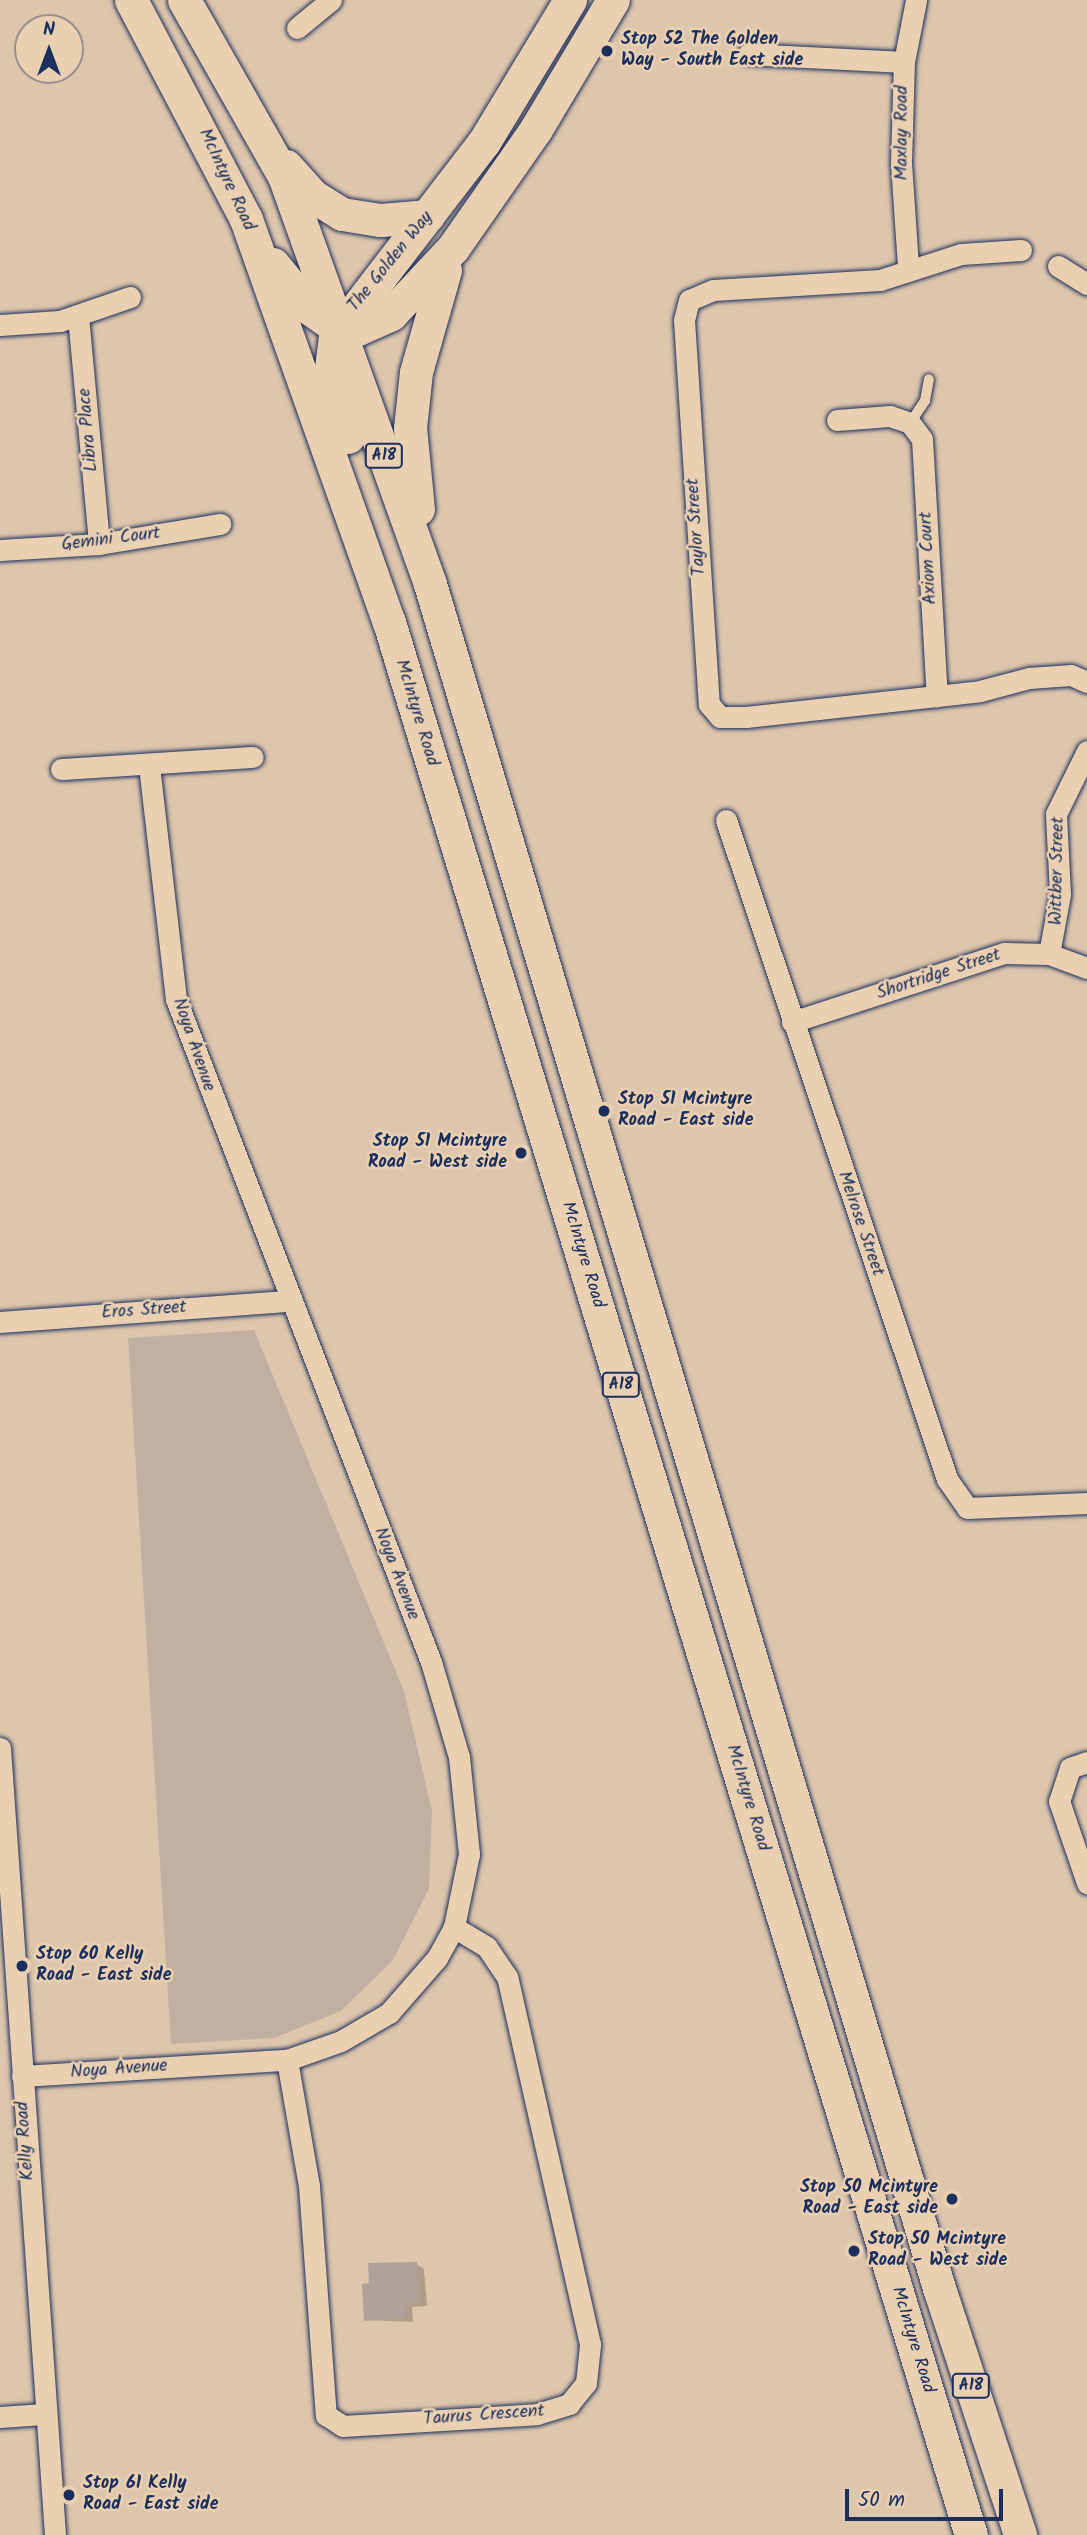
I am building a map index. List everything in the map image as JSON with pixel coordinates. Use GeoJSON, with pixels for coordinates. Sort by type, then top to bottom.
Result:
{"type":"FeatureCollection","features":[{"type":"Feature","properties":{"kind":"main road","name":"McIntyre Road"},"geometry":{"type":"LineString","coordinates":[[131,0],[254,240],[389,622],[971,2535]]}},
{"type":"Feature","properties":{"kind":"main road","name":"A18"},"geometry":{"type":"LineString","coordinates":[[184,0],[272,150],[430,584],[1020,2535]]}},
{"type":"Feature","properties":{"kind":"main road","name":"The Golden Way"},"geometry":{"type":"LineString","coordinates":[[339,329],[484,142],[570,0]]}},
{"type":"Feature","properties":{"kind":"main road","name":"The Golden Way"},"geometry":{"type":"LineString","coordinates":[[339,329],[358,329],[391,314],[453,248],[536,129],[613,0]]}},
{"type":"Feature","properties":{"kind":"main road"},"geometry":{"type":"LineString","coordinates":[[272,150],[313,196],[342,214],[381,220],[428,216]]}},
{"type":"Feature","properties":{"kind":"main road"},"geometry":{"type":"LineString","coordinates":[[254,240],[309,308],[339,329],[330,376],[382,548],[389,622]]}},
{"type":"Feature","properties":{"kind":"main road"},"geometry":{"type":"LineString","coordinates":[[430,584],[410,428],[420,346],[453,248]]}},
{"type":"Feature","properties":{"kind":"main road"},"geometry":{"type":"LineString","coordinates":[[1002,2480],[1038,2535]]}},
{"type":"Feature","properties":{"kind":"street"},"geometry":{"type":"LineString","coordinates":[[298,28],[331,0]]}},
{"type":"Feature","properties":{"kind":"street","name":"Maxlay Road"},"geometry":{"type":"LineString","coordinates":[[908,266],[901,162],[904,62],[916,0]]}},
{"type":"Feature","properties":{"kind":"street"},"geometry":{"type":"LineString","coordinates":[[748,54],[904,62]]}},
{"type":"Feature","properties":{"kind":"street","name":"Taylor Street"},"geometry":{"type":"LineString","coordinates":[[1021,250],[908,266],[880,280],[713,290],[689,300],[684,320],[709,704],[720,717],[746,717],[937,697],[1029,678],[1072,675],[1087,682]]}},
{"type":"Feature","properties":{"kind":"street"},"geometry":{"type":"LineString","coordinates":[[1058,267],[1087,284]]}},
{"type":"Feature","properties":{"kind":"street"},"geometry":{"type":"LineString","coordinates":[[0,325],[78,316],[130,297]]}},
{"type":"Feature","properties":{"kind":"street","name":"Libra Place"},"geometry":{"type":"LineString","coordinates":[[78,316],[99,544]]}},
{"type":"Feature","properties":{"kind":"street"},"geometry":{"type":"LineString","coordinates":[[837,420],[890,416],[910,423]]}},
{"type":"Feature","properties":{"kind":"street","name":"Axiom Court"},"geometry":{"type":"LineString","coordinates":[[910,423],[923,451],[937,697]]}},
{"type":"Feature","properties":{"kind":"street","name":"Gemini Court"},"geometry":{"type":"LineString","coordinates":[[0,550],[99,544],[220,524]]}},
{"type":"Feature","properties":{"kind":"street","name":"Wittber Street"},"geometry":{"type":"LineString","coordinates":[[1049,954],[1059,907],[1056,814],[1087,751]]}},
{"type":"Feature","properties":{"kind":"street"},"geometry":{"type":"LineString","coordinates":[[61,768],[253,757]]}},
{"type":"Feature","properties":{"kind":"street","name":"Noya Avenue"},"geometry":{"type":"LineString","coordinates":[[22,2076],[287,2060],[341,2041],[389,2013],[437,1958],[454,1927],[469,1832],[450,1717],[289,1301],[176,999],[149,764]]}},
{"type":"Feature","properties":{"kind":"street","name":"Melrose Street"},"geometry":{"type":"LineString","coordinates":[[726,820],[947,1479],[967,1508],[1087,1503]]}},
{"type":"Feature","properties":{"kind":"street","name":"Shortridge Street"},"geometry":{"type":"LineString","coordinates":[[792,1022],[1004,953],[1049,954],[1087,968]]}},
{"type":"Feature","properties":{"kind":"street","name":"Eros Street"},"geometry":{"type":"LineString","coordinates":[[0,1322],[289,1301]]}},
{"type":"Feature","properties":{"kind":"street","name":"Kelly Road"},"geometry":{"type":"LineString","coordinates":[[0,1748],[2,1832],[55,2535]]}},
{"type":"Feature","properties":{"kind":"street"},"geometry":{"type":"LineString","coordinates":[[1087,1762],[1070,1768],[1059,1801],[1087,1883]]}},
{"type":"Feature","properties":{"kind":"street","name":"Taurus Crescent"},"geometry":{"type":"LineString","coordinates":[[287,2060],[309,2186],[326,2415],[344,2426],[537,2414],[569,2404],[586,2383],[590,2344],[507,1977],[487,1947],[454,1927]]}},
{"type":"Feature","properties":{"kind":"street"},"geometry":{"type":"LineString","coordinates":[[0,2417],[44,2414]]}},
{"type":"Feature","properties":{"kind":"lane"},"geometry":{"type":"LineString","coordinates":[[910,423],[925,401],[929,379]]}},
{"type":"Feature","properties":{"kind":"shaded area"},"geometry":{"type":"Polygon","coordinates":[[[254,1330],[404,1691],[432,1811],[429,1889],[393,1960],[341,2011],[274,2038],[171,2044],[128,1338],[254,1330]]]}},
{"type":"Feature","properties":{"kind":"building"},"geometry":{"type":"Polygon","coordinates":[[[417,2262],[419,2302],[404,2303],[405,2318],[364,2321],[362,2284],[369,2283],[368,2263],[417,2262]]]}},
{"type":"Feature","properties":{"kind":"place","name":"Stop 52 The Golden Way - South East side"},"geometry":{"type":"Point","coordinates":[607,51]}},
{"type":"Feature","properties":{"kind":"place","name":"Stop 51 Mcintyre Road - East side"},"geometry":{"type":"Point","coordinates":[604,1111]}},
{"type":"Feature","properties":{"kind":"place","name":"Stop 51 Mcintyre Road - West side"},"geometry":{"type":"Point","coordinates":[521,1153]}},
{"type":"Feature","properties":{"kind":"place","name":"Stop 60 Kelly Road - East side"},"geometry":{"type":"Point","coordinates":[22,1966]}},
{"type":"Feature","properties":{"kind":"place","name":"Stop 50 Mcintyre Road - East side"},"geometry":{"type":"Point","coordinates":[952,2199]}},
{"type":"Feature","properties":{"kind":"place","name":"Stop 50 Mcintyre Road - West side"},"geometry":{"type":"Point","coordinates":[854,2251]}},
{"type":"Feature","properties":{"kind":"place","name":"Stop 61 Kelly Road - East side"},"geometry":{"type":"Point","coordinates":[69,2495]}}]}
